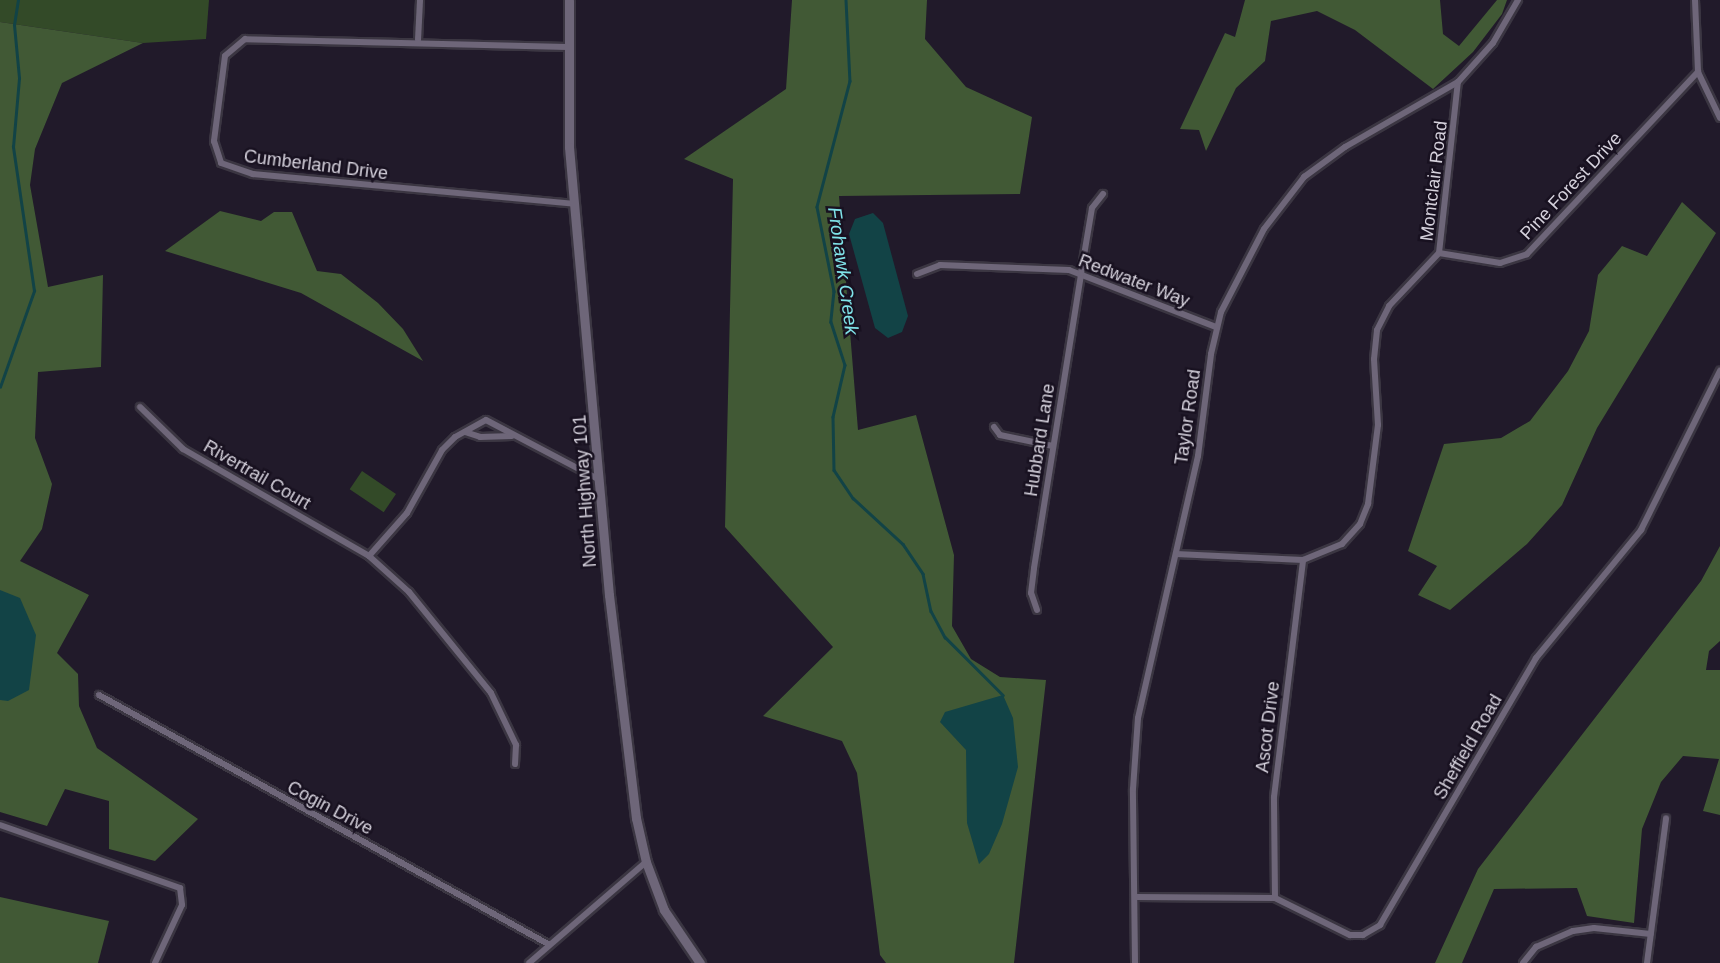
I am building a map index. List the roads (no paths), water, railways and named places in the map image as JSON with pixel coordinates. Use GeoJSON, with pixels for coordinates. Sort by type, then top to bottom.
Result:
{"type":"FeatureCollection","features":[{"type":"Feature","properties":{"kind":"main road","name":"North Highway 101"},"geometry":{"type":"LineString","coordinates":[[569,0],[567,123],[616,660],[646,862],[664,910],[700,963]]}},
{"type":"Feature","properties":{"kind":"street"},"geometry":{"type":"LineString","coordinates":[[418,40],[420,0]]}},
{"type":"Feature","properties":{"kind":"street","name":"Taylor Road"},"geometry":{"type":"LineString","coordinates":[[1135,963],[1133,789],[1138,718],[1198,456],[1216,327],[1264,229],[1304,177],[1345,147],[1458,82],[1493,43],[1518,0]]}},
{"type":"Feature","properties":{"kind":"street"},"geometry":{"type":"LineString","coordinates":[[1695,0],[1698,72],[1720,118]]}},
{"type":"Feature","properties":{"kind":"street","name":"Cumberland Drive"},"geometry":{"type":"LineString","coordinates":[[567,47],[418,40],[259,37],[238,41],[227,53],[219,80],[216,157],[231,169],[270,177],[575,204]]}},
{"type":"Feature","properties":{"kind":"street","name":"Pine Forest Drive"},"geometry":{"type":"LineString","coordinates":[[1439,253],[1500,263],[1527,254],[1698,72]]}},
{"type":"Feature","properties":{"kind":"street","name":"Montclair Road"},"geometry":{"type":"LineString","coordinates":[[1176,554],[1303,560],[1342,544],[1364,516],[1378,425],[1374,359],[1377,330],[1390,306],[1439,253],[1458,82]]}},
{"type":"Feature","properties":{"kind":"street","name":"Hubbard Lane"},"geometry":{"type":"LineString","coordinates":[[1037,610],[1031,593],[1053,446],[1092,208],[1103,194]]}},
{"type":"Feature","properties":{"kind":"street","name":"Redwater Way"},"geometry":{"type":"LineString","coordinates":[[917,274],[940,265],[1032,266],[1081,273],[1216,327]]}},
{"type":"Feature","properties":{"kind":"street","name":"Sheffield Road"},"geometry":{"type":"LineString","coordinates":[[1135,897],[1275,898],[1350,935],[1363,935],[1380,925],[1536,658],[1641,530],[1720,371]]}},
{"type":"Feature","properties":{"kind":"street","name":"Rivertrail Court"},"geometry":{"type":"LineString","coordinates":[[140,407],[183,449],[369,556],[408,592],[491,693],[513,736],[515,764]]}},
{"type":"Feature","properties":{"kind":"street"},"geometry":{"type":"LineString","coordinates":[[369,556],[407,513],[442,450],[486,419],[500,425],[512,436],[600,480]]}},
{"type":"Feature","properties":{"kind":"street"},"geometry":{"type":"LineString","coordinates":[[994,427],[1000,435],[1053,446]]}},
{"type":"Feature","properties":{"kind":"street"},"geometry":{"type":"LineString","coordinates":[[465,432],[480,437],[512,436]]}},
{"type":"Feature","properties":{"kind":"street","name":"Ascot Drive"},"geometry":{"type":"LineString","coordinates":[[1275,898],[1274,797],[1303,560]]}},
{"type":"Feature","properties":{"kind":"street","name":"Cogin Drive"},"geometry":{"type":"LineString","coordinates":[[99,695],[548,944]]}},
{"type":"Feature","properties":{"kind":"street"},"geometry":{"type":"LineString","coordinates":[[1647,963],[1665,818]]}},
{"type":"Feature","properties":{"kind":"street"},"geometry":{"type":"LineString","coordinates":[[0,825],[180,888],[182,905],[155,963]]}},
{"type":"Feature","properties":{"kind":"street"},"geometry":{"type":"LineString","coordinates":[[529,963],[646,862]]}},
{"type":"Feature","properties":{"kind":"street"},"geometry":{"type":"LineString","coordinates":[[1523,963],[1536,947],[1573,931],[1594,928],[1651,934]]}},
{"type":"Feature","properties":{"kind":"waterway"},"geometry":{"type":"LineString","coordinates":[[0,387],[34,291],[13,147],[19,78],[14,25],[18,0]]}},
{"type":"Feature","properties":{"kind":"waterway","name":"Frohawk Creek"},"geometry":{"type":"LineString","coordinates":[[846,0],[850,81],[817,207],[834,291],[831,322],[845,365],[833,417],[834,470],[853,498],[903,544],[923,574],[931,611],[945,637],[1003,695]]}}]}
